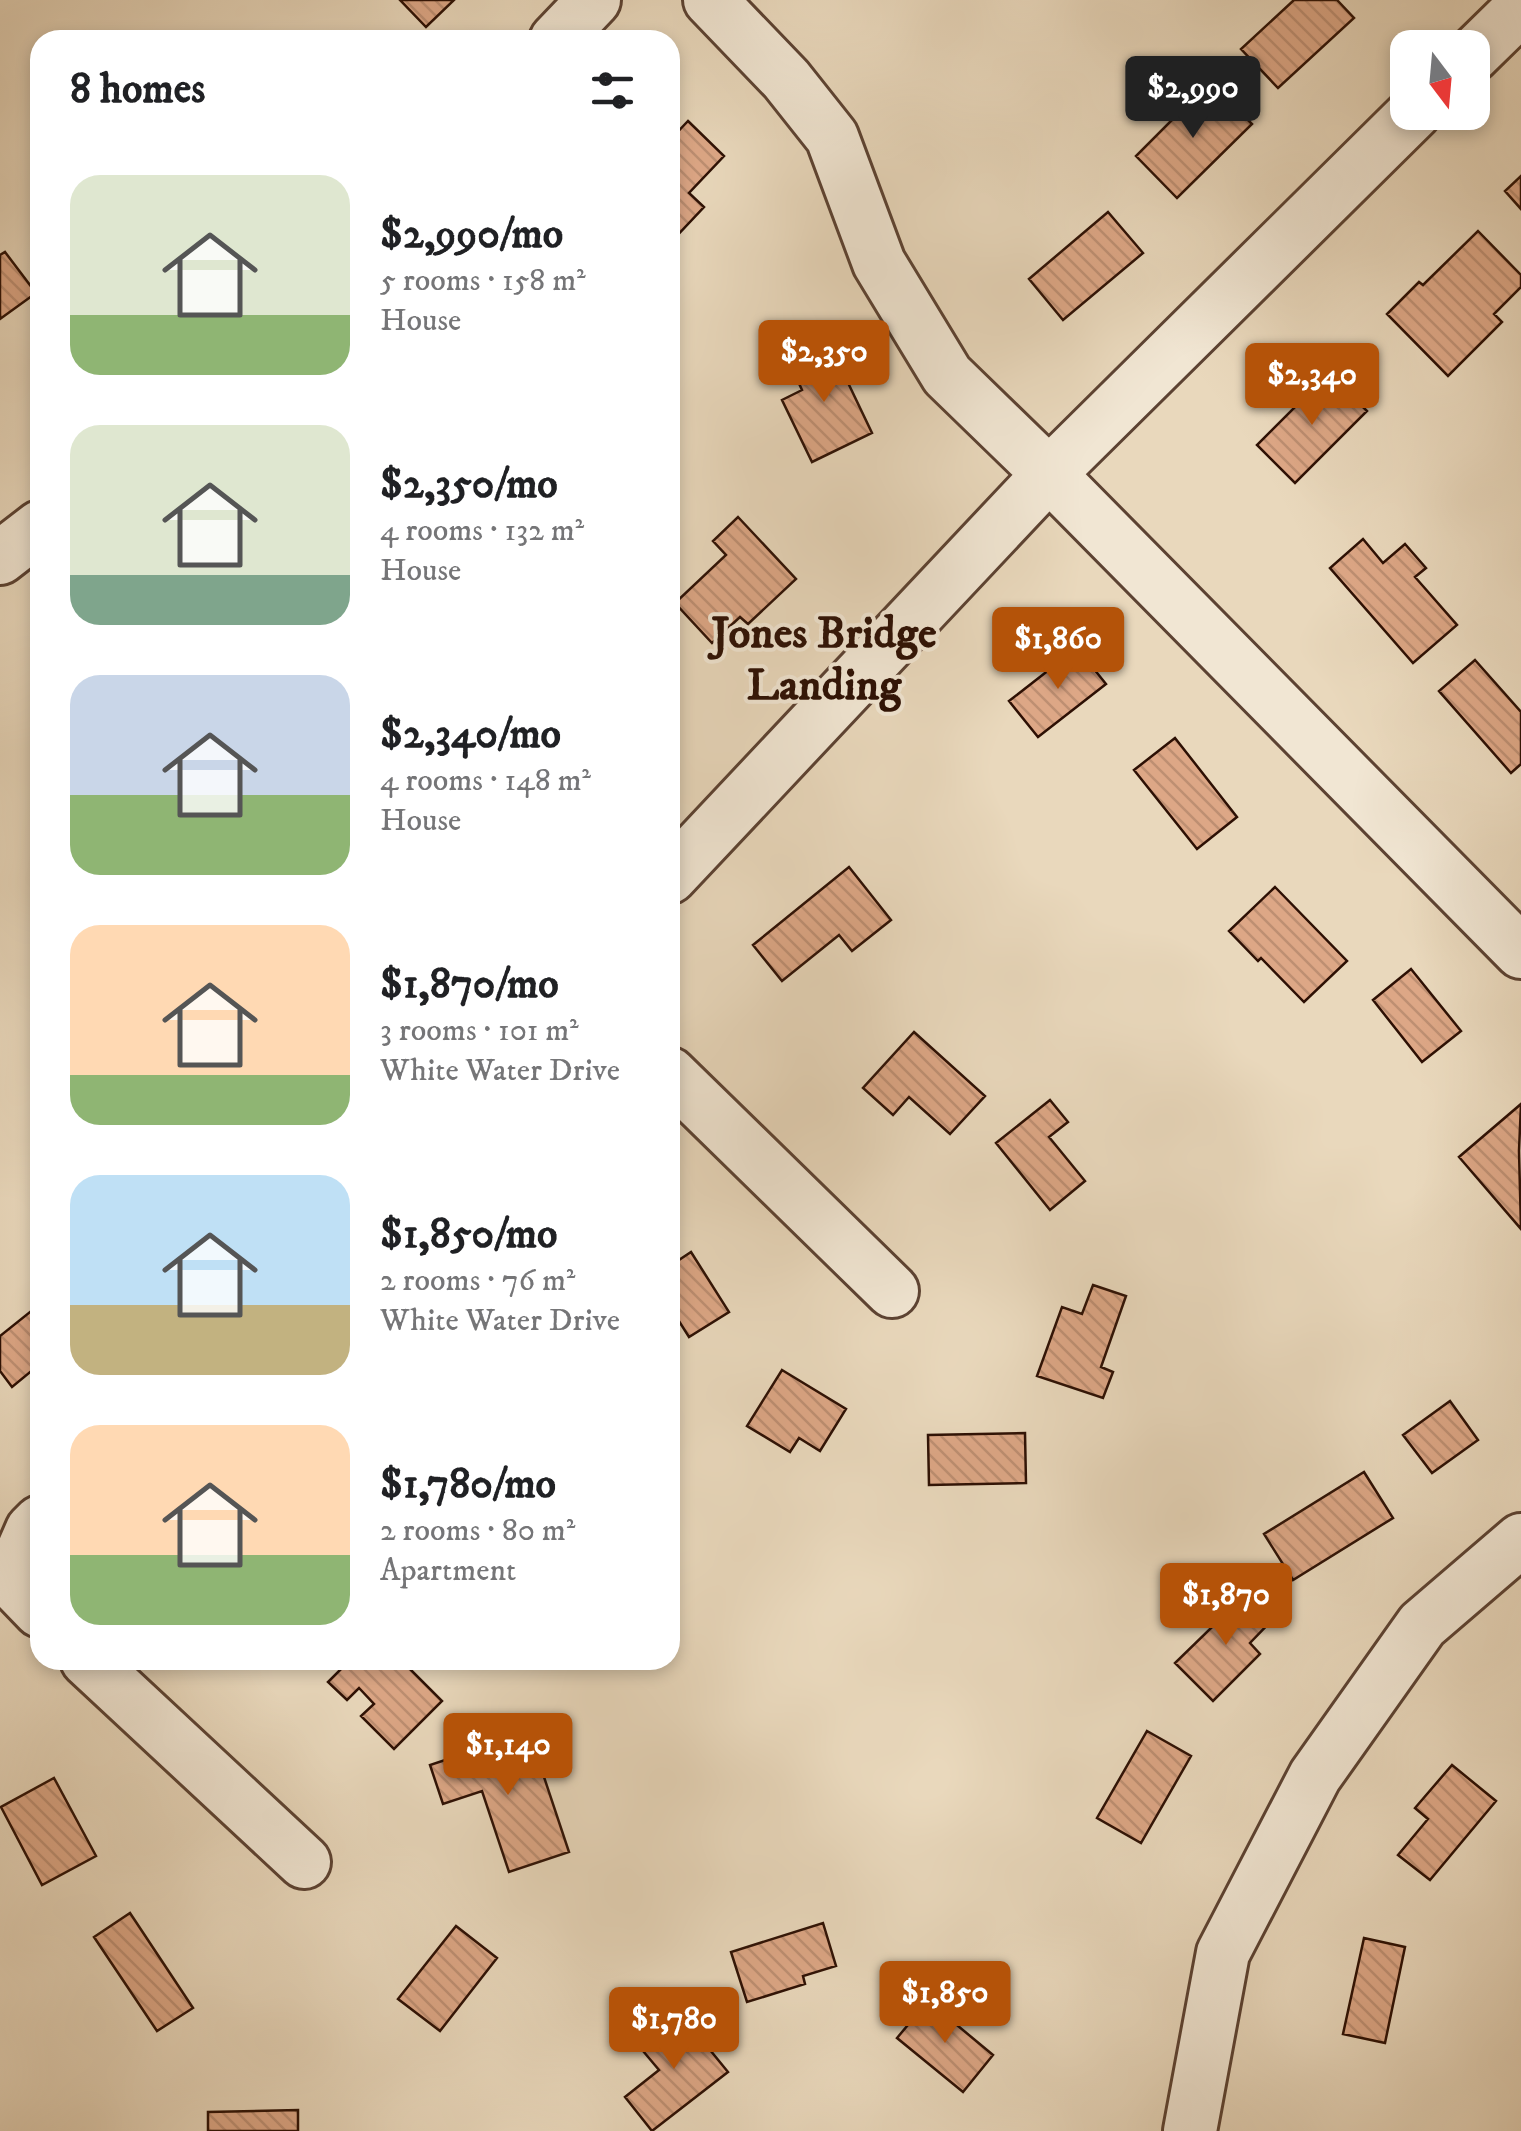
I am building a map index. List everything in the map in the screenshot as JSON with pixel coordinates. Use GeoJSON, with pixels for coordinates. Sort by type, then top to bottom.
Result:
{"type":"FeatureCollection","features":[{"type":"Feature","properties":{"kind":"street"},"geometry":{"type":"LineString","coordinates":[[566,30],[594,0]]}},
{"type":"Feature","properties":{"kind":"street"},"geometry":{"type":"LineString","coordinates":[[710,0],[786,80],[832,137],[880,262],[947,376],[1049,474],[1521,952]]}},
{"type":"Feature","properties":{"kind":"street"},"geometry":{"type":"LineString","coordinates":[[1490,38],[1521,8]]}},
{"type":"Feature","properties":{"kind":"street"},"geometry":{"type":"LineString","coordinates":[[680,866],[1049,474],[1397,130]]}},
{"type":"Feature","properties":{"kind":"street"},"geometry":{"type":"LineString","coordinates":[[0,558],[30,534]]}},
{"type":"Feature","properties":{"kind":"street"},"geometry":{"type":"LineString","coordinates":[[680,1084],[892,1291]]}},
{"type":"Feature","properties":{"kind":"street"},"geometry":{"type":"LineString","coordinates":[[30,1535],[10,1580],[30,1601]]}},
{"type":"Feature","properties":{"kind":"street"},"geometry":{"type":"LineString","coordinates":[[1190,2131],[1223,1953],[1316,1776],[1422,1625],[1521,1540]]}},
{"type":"Feature","properties":{"kind":"street"},"geometry":{"type":"LineString","coordinates":[[98,1670],[304,1862]]}},
{"type":"Feature","properties":{"kind":"building"},"geometry":{"type":"Polygon","coordinates":[[[400,0],[454,0],[426,27],[400,0]]]}},
{"type":"Feature","properties":{"kind":"building"},"geometry":{"type":"Polygon","coordinates":[[[1294,0],[1337,0],[1354,18],[1278,88],[1241,49],[1294,0]]]}},
{"type":"Feature","properties":{"kind":"building"},"geometry":{"type":"Polygon","coordinates":[[[1217,89],[1252,124],[1177,198],[1136,156],[1172,120],[1168,116],[1189,95],[1199,105],[1217,89]]]}},
{"type":"Feature","properties":{"kind":"building"},"geometry":{"type":"Polygon","coordinates":[[[688,121],[724,156],[689,193],[704,207],[680,232],[680,129],[688,121]]]}},
{"type":"Feature","properties":{"kind":"building"},"geometry":{"type":"Polygon","coordinates":[[[1521,176],[1521,209],[1505,191],[1521,176]]]}},
{"type":"Feature","properties":{"kind":"building"},"geometry":{"type":"Polygon","coordinates":[[[1108,212],[1143,253],[1063,320],[1029,279],[1108,212]]]}},
{"type":"Feature","properties":{"kind":"building"},"geometry":{"type":"Polygon","coordinates":[[[1478,231],[1521,275],[1521,287],[1494,314],[1502,322],[1448,376],[1387,314],[1478,231]]]}},
{"type":"Feature","properties":{"kind":"building"},"geometry":{"type":"Polygon","coordinates":[[[5,252],[30,285],[30,297],[0,319],[0,255],[5,252]]]}},
{"type":"Feature","properties":{"kind":"building"},"geometry":{"type":"Polygon","coordinates":[[[829,343],[872,433],[812,462],[782,400],[802,390],[789,362],[829,343]]]}},
{"type":"Feature","properties":{"kind":"building"},"geometry":{"type":"Polygon","coordinates":[[[1329,373],[1367,411],[1295,483],[1257,445],[1329,373]]]}},
{"type":"Feature","properties":{"kind":"building"},"geometry":{"type":"Polygon","coordinates":[[[738,517],[796,579],[748,624],[740,617],[712,643],[680,608],[680,598],[726,555],[713,541],[738,517]]]}},
{"type":"Feature","properties":{"kind":"building"},"geometry":{"type":"Polygon","coordinates":[[[1363,539],[1383,563],[1405,544],[1426,568],[1415,577],[1457,625],[1413,663],[1330,568],[1363,539]]]}},
{"type":"Feature","properties":{"kind":"building"},"geometry":{"type":"Polygon","coordinates":[[[1077,648],[1106,684],[1038,737],[1009,701],[1077,648]]]}},
{"type":"Feature","properties":{"kind":"building"},"geometry":{"type":"Polygon","coordinates":[[[1475,660],[1521,712],[1521,764],[1511,773],[1439,691],[1475,660]]]}},
{"type":"Feature","properties":{"kind":"building"},"geometry":{"type":"Polygon","coordinates":[[[1175,738],[1237,817],[1197,849],[1134,770],[1175,738]]]}},
{"type":"Feature","properties":{"kind":"building"},"geometry":{"type":"Polygon","coordinates":[[[849,867],[891,920],[852,951],[839,935],[782,981],[753,945],[849,867]]]}},
{"type":"Feature","properties":{"kind":"building"},"geometry":{"type":"Polygon","coordinates":[[[1275,887],[1347,961],[1304,1002],[1229,931],[1275,887]]]}},
{"type":"Feature","properties":{"kind":"building"},"geometry":{"type":"Polygon","coordinates":[[[1411,969],[1461,1031],[1422,1062],[1373,1000],[1411,969]]]}},
{"type":"Feature","properties":{"kind":"building"},"geometry":{"type":"Polygon","coordinates":[[[914,1032],[985,1096],[950,1134],[909,1097],[893,1115],[863,1088],[914,1032]]]}},
{"type":"Feature","properties":{"kind":"building"},"geometry":{"type":"Polygon","coordinates":[[[1050,1100],[1068,1122],[1049,1137],[1085,1181],[1050,1210],[996,1143],[1050,1100]]]}},
{"type":"Feature","properties":{"kind":"building"},"geometry":{"type":"Polygon","coordinates":[[[1521,1104],[1519,1151],[1521,1229],[1459,1157],[1521,1104]]]}},
{"type":"Feature","properties":{"kind":"building"},"geometry":{"type":"Polygon","coordinates":[[[691,1252],[729,1312],[689,1337],[680,1323],[680,1259],[691,1252]]]}},
{"type":"Feature","properties":{"kind":"building"},"geometry":{"type":"Polygon","coordinates":[[[1093,1285],[1126,1296],[1101,1367],[1113,1372],[1103,1398],[1037,1376],[1062,1307],[1082,1314],[1093,1285]]]}},
{"type":"Feature","properties":{"kind":"building"},"geometry":{"type":"Polygon","coordinates":[[[30,1312],[30,1372],[12,1387],[0,1371],[0,1336],[30,1312]]]}},
{"type":"Feature","properties":{"kind":"building"},"geometry":{"type":"Polygon","coordinates":[[[782,1370],[846,1409],[820,1451],[799,1438],[790,1452],[747,1426],[782,1370]]]}},
{"type":"Feature","properties":{"kind":"building"},"geometry":{"type":"Polygon","coordinates":[[[1450,1401],[1478,1440],[1432,1473],[1403,1435],[1450,1401]]]}},
{"type":"Feature","properties":{"kind":"building"},"geometry":{"type":"Polygon","coordinates":[[[1025,1433],[1026,1483],[929,1485],[928,1435],[1025,1433]]]}},
{"type":"Feature","properties":{"kind":"building"},"geometry":{"type":"Polygon","coordinates":[[[1364,1472],[1393,1518],[1293,1580],[1264,1534],[1364,1472]]]}},
{"type":"Feature","properties":{"kind":"building"},"geometry":{"type":"Polygon","coordinates":[[[1248,1592],[1274,1618],[1250,1643],[1260,1654],[1213,1701],[1175,1663],[1248,1592]]]}},
{"type":"Feature","properties":{"kind":"building"},"geometry":{"type":"Polygon","coordinates":[[[340,1670],[411,1670],[442,1701],[394,1749],[361,1716],[374,1704],[359,1688],[347,1700],[328,1682],[340,1670]]]}},
{"type":"Feature","properties":{"kind":"building"},"geometry":{"type":"Polygon","coordinates":[[[1147,1731],[1191,1756],[1141,1843],[1097,1818],[1147,1731]]]}},
{"type":"Feature","properties":{"kind":"building"},"geometry":{"type":"Polygon","coordinates":[[[529,1732],[569,1852],[509,1872],[482,1791],[443,1804],[430,1765],[529,1732]]]}},
{"type":"Feature","properties":{"kind":"building"},"geometry":{"type":"Polygon","coordinates":[[[1452,1765],[1496,1801],[1430,1880],[1398,1855],[1428,1819],[1415,1808],[1452,1765]]]}},
{"type":"Feature","properties":{"kind":"building"},"geometry":{"type":"Polygon","coordinates":[[[54,1778],[96,1856],[42,1885],[1,1807],[54,1778]]]}},
{"type":"Feature","properties":{"kind":"building"},"geometry":{"type":"Polygon","coordinates":[[[130,1913],[193,2008],[157,2031],[94,1937],[130,1913]]]}},
{"type":"Feature","properties":{"kind":"building"},"geometry":{"type":"Polygon","coordinates":[[[823,1923],[836,1966],[803,1976],[805,1984],[747,2002],[731,1952],[823,1923]]]}},
{"type":"Feature","properties":{"kind":"building"},"geometry":{"type":"Polygon","coordinates":[[[456,1926],[497,1958],[440,2031],[398,1999],[456,1926]]]}},
{"type":"Feature","properties":{"kind":"building"},"geometry":{"type":"Polygon","coordinates":[[[1364,1938],[1405,1947],[1385,2043],[1343,2034],[1364,1938]]]}},
{"type":"Feature","properties":{"kind":"building"},"geometry":{"type":"Polygon","coordinates":[[[928,2001],[993,2055],[963,2092],[897,2038],[928,2001]]]}},
{"type":"Feature","properties":{"kind":"building"},"geometry":{"type":"Polygon","coordinates":[[[679,2012],[728,2072],[652,2131],[625,2097],[659,2070],[638,2045],[679,2012]]]}},
{"type":"Feature","properties":{"kind":"building"},"geometry":{"type":"Polygon","coordinates":[[[298,2110],[298,2131],[208,2131],[208,2112],[298,2110]]]}},
{"type":"Feature","properties":{"kind":"district","name":"Jones Bridge Landing"},"geometry":{"type":"Point","coordinates":[824,660]}}]}
